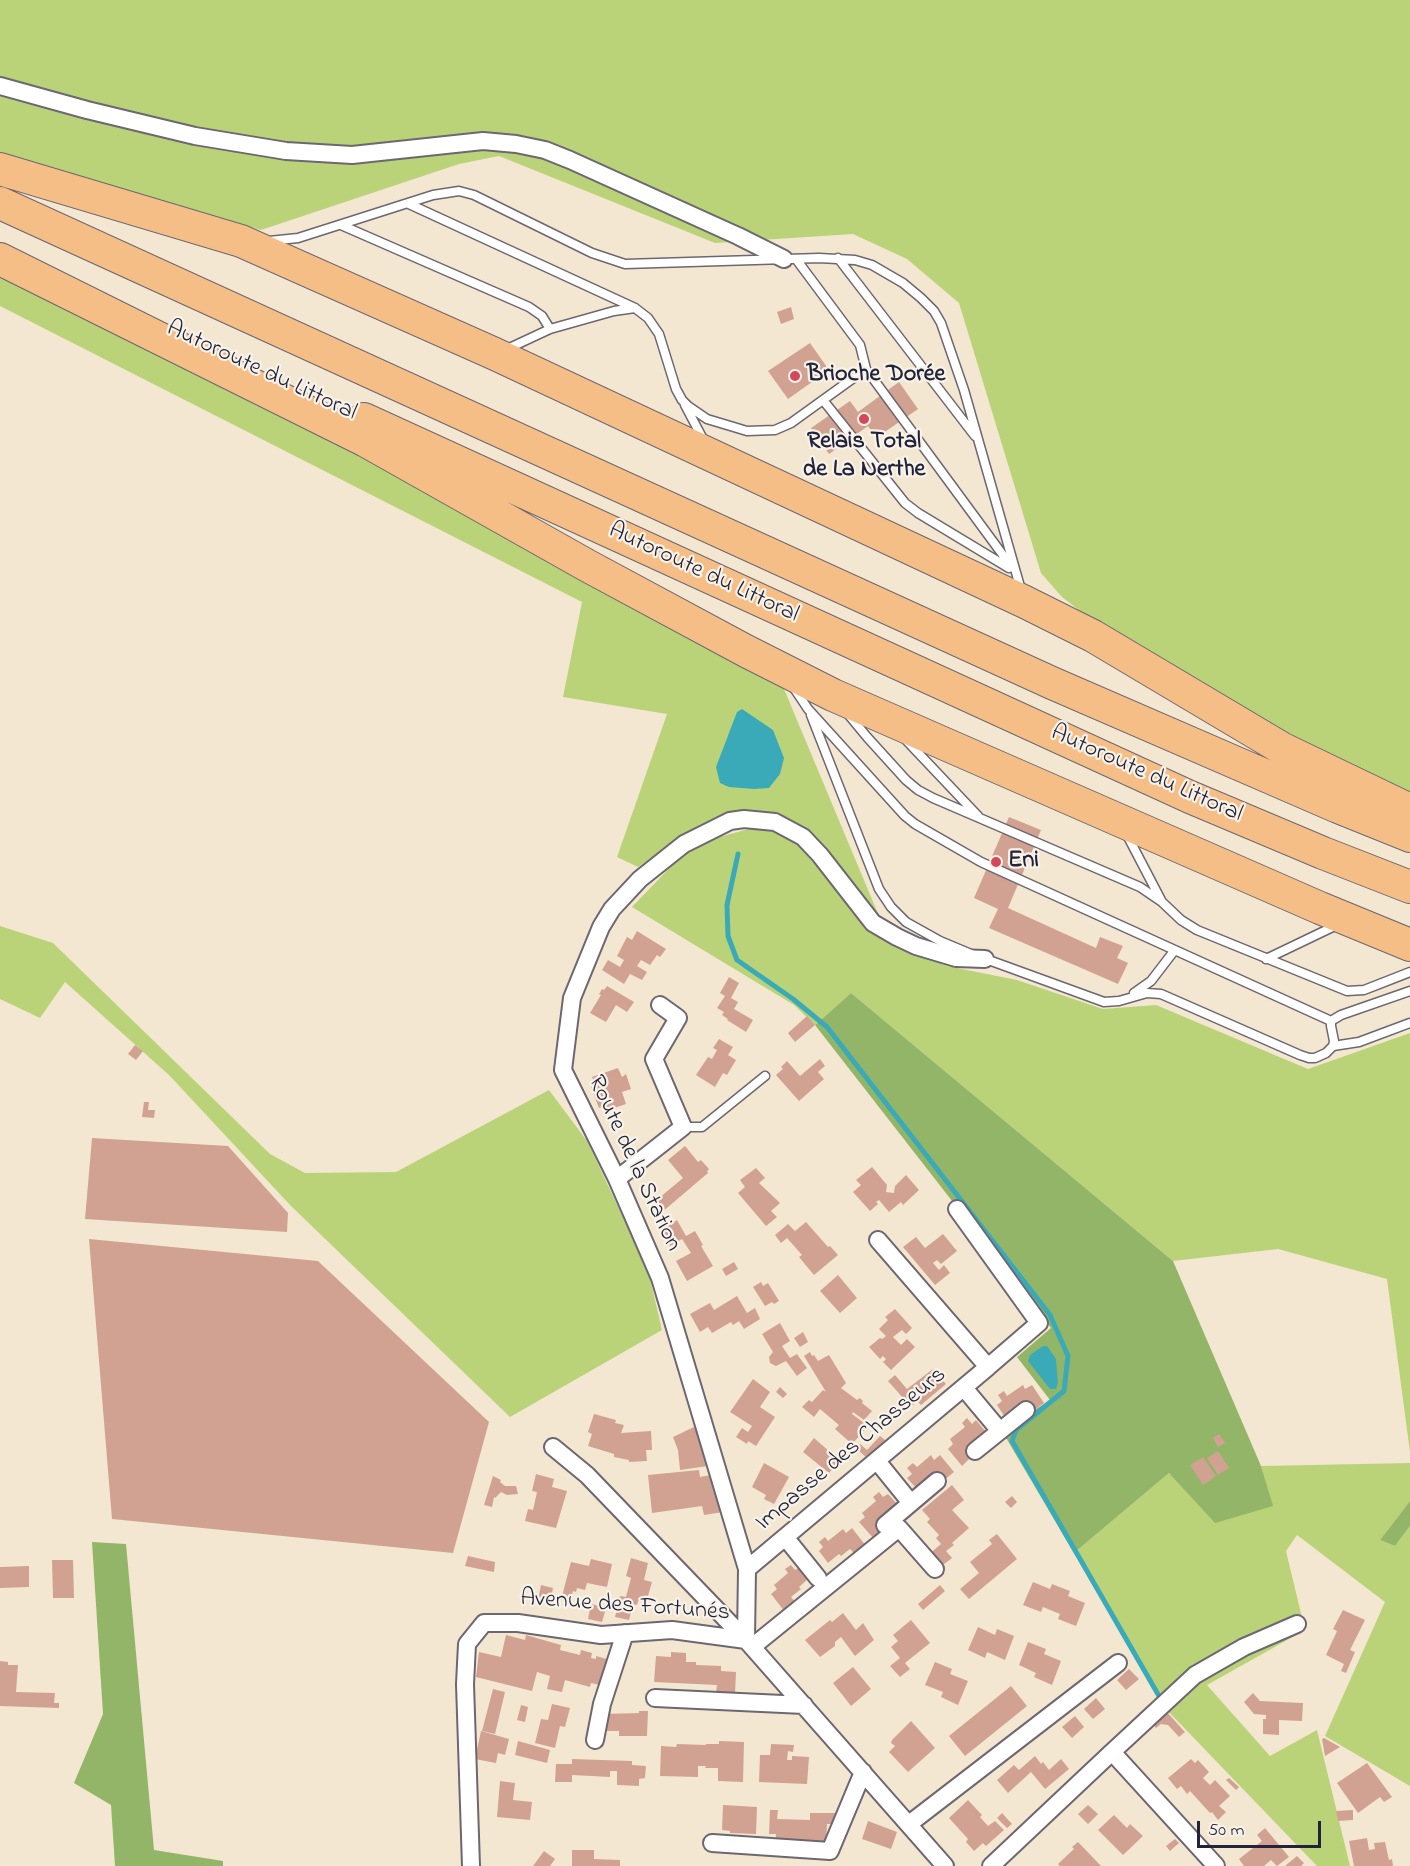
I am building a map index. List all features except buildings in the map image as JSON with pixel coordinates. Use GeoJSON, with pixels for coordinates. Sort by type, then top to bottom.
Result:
{"type":"FeatureCollection","features":[{"type":"Feature","properties":{"kind":"highway"},"geometry":{"type":"LineString","coordinates":[[0,169],[241,241],[495,354],[1025,602],[1093,636],[1283,749],[1410,810]]}},
{"type":"Feature","properties":{"kind":"highway","name":"Autoroute du Littoral"},"geometry":{"type":"LineString","coordinates":[[0,203],[1052,683],[1410,836]]}},
{"type":"Feature","properties":{"kind":"highway","name":"Autoroute du Littoral"},"geometry":{"type":"LineString","coordinates":[[0,254],[1190,797],[1410,887]]}},
{"type":"Feature","properties":{"kind":"highway"},"geometry":{"type":"LineString","coordinates":[[0,259],[366,441],[588,566],[746,651],[821,702],[886,718],[1347,920],[1410,945]]}},
{"type":"Feature","properties":{"kind":"street"},"geometry":{"type":"LineString","coordinates":[[0,86],[195,136],[286,151],[352,154],[483,141],[545,150],[790,259]]}},
{"type":"Feature","properties":{"kind":"street","name":"Route de la Station"},"geometry":{"type":"LineString","coordinates":[[749,1643],[747,1569],[660,1278],[617,1179],[563,1070],[572,998],[601,927],[612,909],[640,879],[684,844],[730,821],[744,819],[775,822],[803,837],[820,855],[873,923],[916,946],[956,957],[985,960]]}},
{"type":"Feature","properties":{"kind":"street"},"geometry":{"type":"LineString","coordinates":[[617,1179],[682,1127],[654,1059],[678,1018],[660,1005]]}},
{"type":"Feature","properties":{"kind":"street","name":"Impasse des Chasseurs"},"geometry":{"type":"LineString","coordinates":[[747,1569],[1039,1323],[957,1209]]}},
{"type":"Feature","properties":{"kind":"street"},"geometry":{"type":"LineString","coordinates":[[878,1240],[988,1367]]}},
{"type":"Feature","properties":{"kind":"street"},"geometry":{"type":"LineString","coordinates":[[964,1388],[1000,1431]]}},
{"type":"Feature","properties":{"kind":"street"},"geometry":{"type":"LineString","coordinates":[[975,1451],[1026,1410]]}},
{"type":"Feature","properties":{"kind":"street"},"geometry":{"type":"LineString","coordinates":[[553,1447],[587,1475],[749,1643],[899,1527],[935,1569]]}},
{"type":"Feature","properties":{"kind":"street"},"geometry":{"type":"LineString","coordinates":[[877,1461],[911,1503]]}},
{"type":"Feature","properties":{"kind":"street"},"geometry":{"type":"LineString","coordinates":[[885,1524],[938,1481]]}},
{"type":"Feature","properties":{"kind":"street"},"geometry":{"type":"LineString","coordinates":[[785,1537],[818,1578]]}},
{"type":"Feature","properties":{"kind":"street"},"geometry":{"type":"LineString","coordinates":[[795,1597],[845,1557]]}},
{"type":"Feature","properties":{"kind":"street","name":"Avenue des Fortunés"},"geometry":{"type":"LineString","coordinates":[[471,1866],[465,1684],[467,1644],[484,1623],[518,1623],[601,1635],[672,1630],[749,1643],[945,1866]]}},
{"type":"Feature","properties":{"kind":"street"},"geometry":{"type":"LineString","coordinates":[[991,1866],[1195,1675],[1244,1647],[1297,1624]]}},
{"type":"Feature","properties":{"kind":"street"},"geometry":{"type":"LineString","coordinates":[[595,1740],[602,1704],[625,1633]]}},
{"type":"Feature","properties":{"kind":"street"},"geometry":{"type":"LineString","coordinates":[[909,1824],[1118,1663]]}},
{"type":"Feature","properties":{"kind":"street"},"geometry":{"type":"LineString","coordinates":[[655,1698],[804,1705]]}},
{"type":"Feature","properties":{"kind":"street"},"geometry":{"type":"LineString","coordinates":[[1112,1752],[1216,1866]]}},
{"type":"Feature","properties":{"kind":"street"},"geometry":{"type":"LineString","coordinates":[[712,1844],[830,1851],[863,1772]]}},
{"type":"Feature","properties":{"kind":"lane"},"geometry":{"type":"LineString","coordinates":[[241,241],[291,240],[452,191],[474,195],[592,253],[625,264],[838,258],[872,265],[903,283],[921,298],[934,311],[945,333],[980,441],[1025,602]]}},
{"type":"Feature","properties":{"kind":"lane"},"geometry":{"type":"LineString","coordinates":[[409,204],[635,308],[648,318],[659,334],[676,389],[713,457]]}},
{"type":"Feature","properties":{"kind":"lane"},"geometry":{"type":"LineString","coordinates":[[341,225],[529,307],[542,316],[550,329]]}},
{"type":"Feature","properties":{"kind":"lane"},"geometry":{"type":"LineString","coordinates":[[838,258],[980,441]]}},
{"type":"Feature","properties":{"kind":"lane"},"geometry":{"type":"LineString","coordinates":[[790,259],[860,345],[866,369],[1015,572]]}},
{"type":"Feature","properties":{"kind":"lane"},"geometry":{"type":"LineString","coordinates":[[495,354],[550,329],[614,311],[635,308]]}},
{"type":"Feature","properties":{"kind":"lane"},"geometry":{"type":"LineString","coordinates":[[682,400],[706,419],[747,431],[775,429],[791,423],[866,369]]}},
{"type":"Feature","properties":{"kind":"lane"},"geometry":{"type":"LineString","coordinates":[[822,400],[905,503],[1015,572]]}},
{"type":"Feature","properties":{"kind":"lane"},"geometry":{"type":"LineString","coordinates":[[821,702],[867,737],[918,790],[1140,887],[1197,930],[1347,991],[1364,990],[1410,972]]}},
{"type":"Feature","properties":{"kind":"lane"},"geometry":{"type":"LineString","coordinates":[[821,702],[899,810],[915,824],[981,862],[1331,1021]]}},
{"type":"Feature","properties":{"kind":"lane"},"geometry":{"type":"LineString","coordinates":[[821,702],[879,889],[891,907],[906,922],[940,941],[985,960],[1100,1001],[1114,1002],[1148,993],[1161,994],[1305,1057],[1315,1058],[1326,1053],[1333,1046],[1359,1042],[1410,1023]]}},
{"type":"Feature","properties":{"kind":"lane"},"geometry":{"type":"LineString","coordinates":[[886,718],[980,818]]}},
{"type":"Feature","properties":{"kind":"lane"},"geometry":{"type":"LineString","coordinates":[[1118,820],[1162,902]]}},
{"type":"Feature","properties":{"kind":"lane"},"geometry":{"type":"LineString","coordinates":[[1266,959],[1347,920]]}},
{"type":"Feature","properties":{"kind":"lane"},"geometry":{"type":"LineString","coordinates":[[1126,999],[1151,981],[1174,951]]}},
{"type":"Feature","properties":{"kind":"lane"},"geometry":{"type":"LineString","coordinates":[[1331,1021],[1341,1015],[1410,991]]}},
{"type":"Feature","properties":{"kind":"lane"},"geometry":{"type":"LineString","coordinates":[[1331,1021],[1333,1046]]}},
{"type":"Feature","properties":{"kind":"lane"},"geometry":{"type":"LineString","coordinates":[[682,1127],[702,1127],[765,1076]]}},
{"type":"Feature","properties":{"kind":"green space"},"geometry":{"type":"Polygon","coordinates":[[[0,0],[1410,0],[1410,797],[1325,759],[1093,621],[1062,597],[1041,573],[959,303],[907,259],[853,234],[715,243],[499,156],[459,164],[261,230],[0,158],[0,0]]]}},
{"type":"Feature","properties":{"kind":"green space"},"geometry":{"type":"Polygon","coordinates":[[[0,274],[265,402],[754,668],[784,689],[879,916],[835,862],[797,824],[759,813],[673,843],[638,867],[617,857],[667,714],[563,697],[582,602],[0,306],[0,274]]]}},
{"type":"Feature","properties":{"kind":"green space"},"geometry":{"type":"Polygon","coordinates":[[[759,826],[792,838],[874,935],[947,966],[1017,980],[1103,1009],[1156,1005],[1308,1069],[1410,1033],[1410,1452],[1387,1279],[1278,1249],[1173,1261],[851,993],[815,1025],[794,1005],[632,907],[680,857],[716,838],[759,826]]]}},
{"type":"Feature","properties":{"kind":"green space"},"geometry":{"type":"Polygon","coordinates":[[[0,926],[53,943],[270,1154],[305,1173],[396,1172],[549,1090],[587,1141],[648,1270],[662,1330],[510,1417],[291,1206],[169,1075],[65,982],[40,1018],[0,999],[0,926]]]}},
{"type":"Feature","properties":{"kind":"green space"},"geometry":{"type":"Polygon","coordinates":[[[851,993],[1173,1261],[1261,1466],[1273,1506],[1215,1523],[1169,1473],[1074,1553],[1002,1431],[1050,1400],[1017,1357],[1051,1328],[815,1025],[851,993]]]}},
{"type":"Feature","properties":{"kind":"green space"},"geometry":{"type":"Polygon","coordinates":[[[1410,1463],[1410,1501],[1380,1540],[1395,1546],[1410,1526],[1410,1786],[1325,1736],[1385,1602],[1297,1535],[1286,1551],[1305,1630],[1207,1685],[1270,1756],[1317,1730],[1350,1866],[1317,1866],[1165,1708],[1074,1553],[1169,1473],[1272,1506],[1261,1466],[1410,1463]]]}},
{"type":"Feature","properties":{"kind":"green space"},"geometry":{"type":"Polygon","coordinates":[[[1410,1501],[1410,1526],[1395,1546],[1380,1540],[1410,1501]]]}},
{"type":"Feature","properties":{"kind":"green space"},"geometry":{"type":"Polygon","coordinates":[[[92,1542],[126,1544],[154,1850],[223,1861],[223,1866],[115,1866],[111,1805],[74,1783],[103,1714],[92,1542]]]}},
{"type":"Feature","properties":{"kind":"water"},"geometry":{"type":"Polygon","coordinates":[[[742,709],[773,730],[784,758],[780,774],[769,788],[729,787],[720,783],[716,767],[737,712],[742,709]]]}},
{"type":"Feature","properties":{"kind":"water"},"geometry":{"type":"Polygon","coordinates":[[[1043,1346],[1047,1346],[1056,1359],[1058,1383],[1056,1389],[1050,1389],[1028,1361],[1030,1355],[1043,1346]]]}},
{"type":"Feature","properties":{"kind":"waterway"},"geometry":{"type":"LineString","coordinates":[[738,854],[727,905],[728,936],[737,960],[793,999],[827,1027],[1050,1315],[1068,1356],[1064,1391],[1016,1430],[1012,1441],[1159,1696]]}},
{"type":"Feature","properties":{"kind":"place","name":"Brioche Dorée"},"geometry":{"type":"Point","coordinates":[795,376]}},
{"type":"Feature","properties":{"kind":"place","name":"Relais Total de La Nerthe"},"geometry":{"type":"Point","coordinates":[864,419]}},
{"type":"Feature","properties":{"kind":"place","name":"Eni"},"geometry":{"type":"Point","coordinates":[996,862]}}]}
